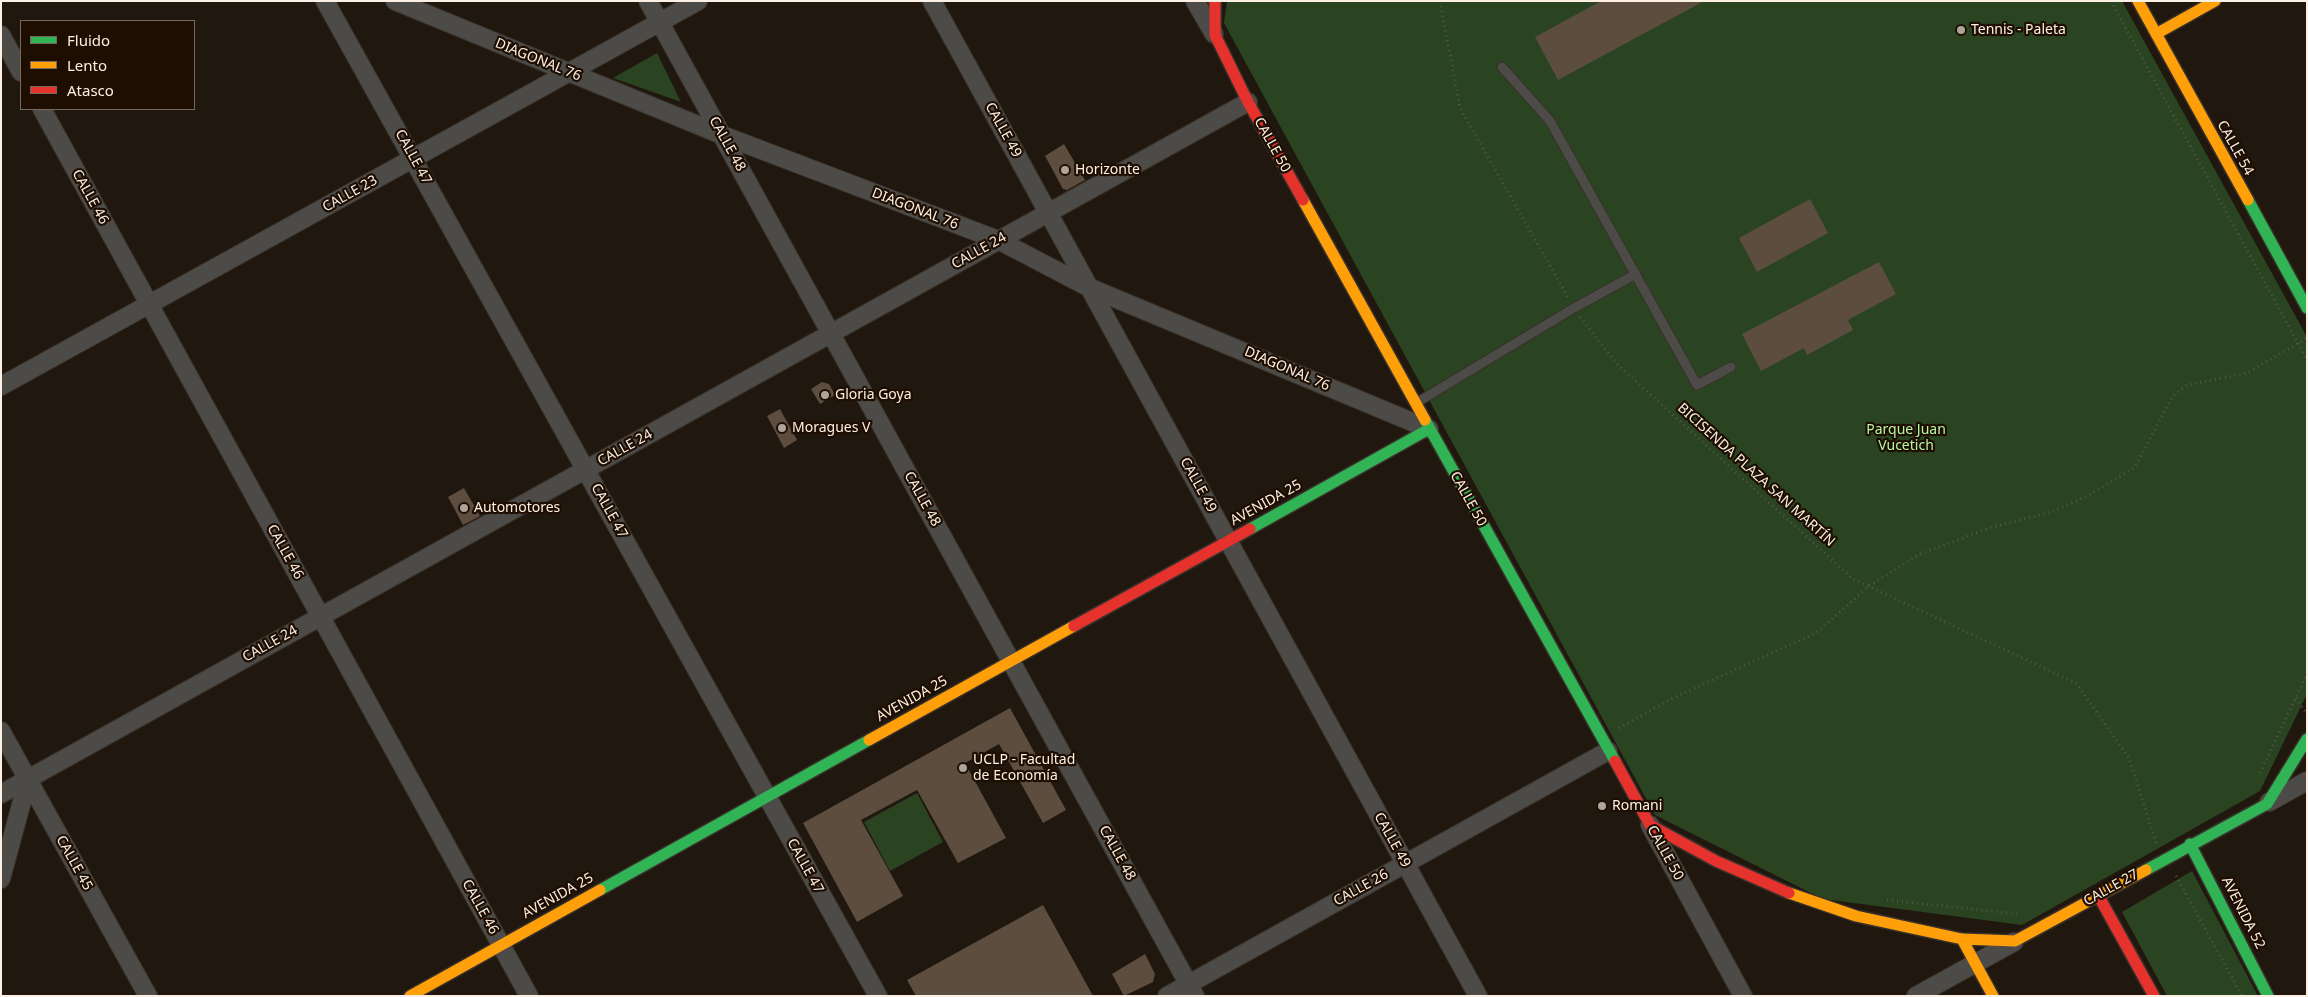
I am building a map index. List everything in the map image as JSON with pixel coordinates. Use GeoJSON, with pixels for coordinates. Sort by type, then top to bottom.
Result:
{"type":"FeatureCollection","features":[{"type":"Feature","properties":{"kind":"main road"},"geometry":{"type":"LineString","coordinates":[[1214,35],[1215,1]]}},
{"type":"Feature","properties":{"kind":"main road"},"geometry":{"type":"LineString","coordinates":[[2156,34],[2214,1]]}},
{"type":"Feature","properties":{"kind":"main road","name":"CALLE 54"},"geometry":{"type":"LineString","coordinates":[[2144,6],[2156,34],[2307,308]]}},
{"type":"Feature","properties":{"kind":"main road","name":"CALLE 50"},"geometry":{"type":"LineString","coordinates":[[1214,35],[1248,102],[1415,404],[1431,439],[1650,825]]}},
{"type":"Feature","properties":{"kind":"main road","name":"AVENIDA 25"},"geometry":{"type":"LineString","coordinates":[[432,996],[504,950],[772,805],[1431,439]]}},
{"type":"Feature","properties":{"kind":"main road"},"geometry":{"type":"LineString","coordinates":[[2267,804],[2307,739]]}},
{"type":"Feature","properties":{"kind":"main road","name":"CALLE 27"},"geometry":{"type":"LineString","coordinates":[[2009,944],[2190,844],[2267,804]]}},
{"type":"Feature","properties":{"kind":"main road"},"geometry":{"type":"LineString","coordinates":[[1650,825],[1716,861],[1784,892],[1856,916],[1962,939],[2009,944],[1992,968],[1990,984],[1993,996]]}},
{"type":"Feature","properties":{"kind":"main road","name":"AVENIDA 25"},"geometry":{"type":"LineString","coordinates":[[410,996],[504,950],[722,836]]}},
{"type":"Feature","properties":{"kind":"main road","name":"AVENIDA 52"},"geometry":{"type":"LineString","coordinates":[[2190,844],[2268,996]]}},
{"type":"Feature","properties":{"kind":"main road"},"geometry":{"type":"LineString","coordinates":[[2098,895],[2154,996]]}},
{"type":"Feature","properties":{"kind":"main road"},"geometry":{"type":"LineString","coordinates":[[1962,939],[1993,996]]}},
{"type":"Feature","properties":{"kind":"street","name":"CALLE 47"},"geometry":{"type":"LineString","coordinates":[[325,1],[414,158],[878,996]]}},
{"type":"Feature","properties":{"kind":"street","name":"DIAGONAL 76"},"geometry":{"type":"LineString","coordinates":[[395,1],[722,136],[998,240],[1088,287],[1397,415],[1431,439]]}},
{"type":"Feature","properties":{"kind":"street","name":"CALLE 48"},"geometry":{"type":"LineString","coordinates":[[648,1],[1192,990]]}},
{"type":"Feature","properties":{"kind":"street","name":"CALLE 23"},"geometry":{"type":"LineString","coordinates":[[1,386],[698,1]]}},
{"type":"Feature","properties":{"kind":"street","name":"CALLE 49"},"geometry":{"type":"LineString","coordinates":[[932,1],[1478,996]]}},
{"type":"Feature","properties":{"kind":"street","name":"CALLE 50"},"geometry":{"type":"LineString","coordinates":[[1196,1],[1214,35]]}},
{"type":"Feature","properties":{"kind":"street"},"geometry":{"type":"LineString","coordinates":[[1,35],[20,70]]}},
{"type":"Feature","properties":{"kind":"street","name":"CALLE 24"},"geometry":{"type":"LineString","coordinates":[[1,794],[1248,102]]}},
{"type":"Feature","properties":{"kind":"street","name":"CALLE 46"},"geometry":{"type":"LineString","coordinates":[[43,110],[529,996]]}},
{"type":"Feature","properties":{"kind":"street","name":"CALLE 45"},"geometry":{"type":"LineString","coordinates":[[1,731],[148,996]]}},
{"type":"Feature","properties":{"kind":"street","name":"CALLE 26"},"geometry":{"type":"LineString","coordinates":[[1167,996],[1192,990],[1405,864],[1608,751]]}},
{"type":"Feature","properties":{"kind":"street"},"geometry":{"type":"LineString","coordinates":[[1,879],[28,779]]}},
{"type":"Feature","properties":{"kind":"street","name":"CALLE 27"},"geometry":{"type":"LineString","coordinates":[[2267,804],[2307,780]]}},
{"type":"Feature","properties":{"kind":"street","name":"CALLE 50"},"geometry":{"type":"LineString","coordinates":[[1650,825],[1743,996]]}},
{"type":"Feature","properties":{"kind":"street","name":"CALLE 27"},"geometry":{"type":"LineString","coordinates":[[1916,996],[2009,944]]}},
{"type":"Feature","properties":{"kind":"lane"},"geometry":{"type":"LineString","coordinates":[[1502,67],[1550,121],[1697,385],[1731,367]]}},
{"type":"Feature","properties":{"kind":"lane"},"geometry":{"type":"LineString","coordinates":[[1397,415],[1574,308],[1636,274]]}},
{"type":"Feature","properties":{"kind":"path","name":"BICISENDA PLAZA SAN MARTÍN"},"geometry":{"type":"LineString","coordinates":[[1440,1],[1460,108],[1574,308],[1617,364],[1853,579],[2076,683],[2129,758],[2154,840],[2166,858],[2242,996]]}},
{"type":"Feature","properties":{"kind":"path"},"geometry":{"type":"LineString","coordinates":[[2111,1],[2307,360]]}},
{"type":"Feature","properties":{"kind":"path"},"geometry":{"type":"LineString","coordinates":[[1612,721],[1617,730],[1673,698],[1816,633],[1869,586],[1918,555],[1989,528],[2052,512],[2089,495],[2134,468],[2173,396],[2187,385],[2247,373],[2307,338]]}},
{"type":"Feature","properties":{"kind":"path"},"geometry":{"type":"LineString","coordinates":[[2257,778],[2307,674]]}},
{"type":"Feature","properties":{"kind":"path"},"geometry":{"type":"LineString","coordinates":[[2296,697],[2307,714]]}},
{"type":"Feature","properties":{"kind":"path"},"geometry":{"type":"LineString","coordinates":[[2154,840],[2162,835]]}},
{"type":"Feature","properties":{"kind":"path"},"geometry":{"type":"LineString","coordinates":[[1883,899],[2018,914],[2026,910]]}},
{"type":"Feature","properties":{"kind":"green space","name":"Parque Juan Vucetich"},"geometry":{"type":"Polygon","coordinates":[[[1227,1],[2122,1],[2307,337],[2307,694],[2260,791],[2022,925],[1823,899],[1655,815],[1224,23],[1227,1]]]}},
{"type":"Feature","properties":{"kind":"green space"},"geometry":{"type":"Polygon","coordinates":[[[657,53],[681,102],[613,78],[657,53]]]}},
{"type":"Feature","properties":{"kind":"green space"},"geometry":{"type":"Polygon","coordinates":[[[917,793],[943,842],[890,871],[864,822],[917,793]]]}},
{"type":"Feature","properties":{"kind":"green space"},"geometry":{"type":"Polygon","coordinates":[[[2192,871],[2258,996],[2167,996],[2122,912],[2192,871]]]}},
{"type":"Feature","properties":{"kind":"building"},"geometry":{"type":"Polygon","coordinates":[[[1601,1],[1704,1],[1558,80],[1535,37],[1601,1]]]}},
{"type":"Feature","properties":{"kind":"building","name":"Horizonte"},"geometry":{"type":"Polygon","coordinates":[[[1064,144],[1085,180],[1067,190],[1063,189],[1045,156],[1064,144]]]}},
{"type":"Feature","properties":{"kind":"building"},"geometry":{"type":"Polygon","coordinates":[[[1810,199],[1828,233],[1757,272],[1739,238],[1810,199]]]}},
{"type":"Feature","properties":{"kind":"building"},"geometry":{"type":"Polygon","coordinates":[[[1879,262],[1896,294],[1848,320],[1853,330],[1807,355],[1804,348],[1761,371],[1742,334],[1879,262]]]}},
{"type":"Feature","properties":{"kind":"building","name":"Gloria Goya"},"geometry":{"type":"Polygon","coordinates":[[[822,382],[829,384],[835,395],[820,404],[811,389],[822,382]]]}},
{"type":"Feature","properties":{"kind":"building","name":"Moragues V"},"geometry":{"type":"Polygon","coordinates":[[[780,409],[797,440],[784,448],[767,416],[780,409]]]}},
{"type":"Feature","properties":{"kind":"building","name":"Automotores"},"geometry":{"type":"Polygon","coordinates":[[[464,488],[480,516],[463,525],[448,497],[464,488]]]}},
{"type":"Feature","properties":{"kind":"building"},"geometry":{"type":"Polygon","coordinates":[[[1010,708],[1066,810],[1043,823],[999,744],[965,763],[1006,838],[958,863],[917,790],[861,820],[903,896],[857,922],[803,823],[1010,708]]]}},
{"type":"Feature","properties":{"kind":"building"},"geometry":{"type":"Polygon","coordinates":[[[1043,905],[1093,996],[916,996],[907,980],[1043,905]]]}},
{"type":"Feature","properties":{"kind":"building"},"geometry":{"type":"Polygon","coordinates":[[[1145,954],[1155,974],[1153,982],[1124,996],[1112,974],[1145,954]]]}},
{"type":"Feature","properties":{"kind":"traffic: fast"},"geometry":{"type":"LineString","coordinates":[[2248,200],[2307,308]]}},
{"type":"Feature","properties":{"kind":"traffic: fast"},"geometry":{"type":"LineString","coordinates":[[1425,420],[1615,761]]}},
{"type":"Feature","properties":{"kind":"traffic: fast"},"geometry":{"type":"LineString","coordinates":[[1250,529],[1429,429]]}},
{"type":"Feature","properties":{"kind":"traffic: fast"},"geometry":{"type":"LineString","coordinates":[[2146,870],[2267,804],[2307,739]]}},
{"type":"Feature","properties":{"kind":"traffic: fast"},"geometry":{"type":"LineString","coordinates":[[600,890],[869,740]]}},
{"type":"Feature","properties":{"kind":"traffic: fast"},"geometry":{"type":"LineString","coordinates":[[2190,844],[2268,996]]}},
{"type":"Feature","properties":{"kind":"traffic: slow"},"geometry":{"type":"LineString","coordinates":[[2138,1],[2248,200]]}},
{"type":"Feature","properties":{"kind":"traffic: slow"},"geometry":{"type":"LineString","coordinates":[[2156,34],[2215,1]]}},
{"type":"Feature","properties":{"kind":"traffic: slow"},"geometry":{"type":"LineString","coordinates":[[1303,200],[1425,420]]}},
{"type":"Feature","properties":{"kind":"traffic: slow"},"geometry":{"type":"LineString","coordinates":[[869,740],[1074,626]]}},
{"type":"Feature","properties":{"kind":"traffic: slow"},"geometry":{"type":"LineString","coordinates":[[1789,893],[1856,916],[1962,939],[2015,941],[2146,870]]}},
{"type":"Feature","properties":{"kind":"traffic: slow"},"geometry":{"type":"LineString","coordinates":[[410,996],[600,890]]}},
{"type":"Feature","properties":{"kind":"traffic: slow"},"geometry":{"type":"LineString","coordinates":[[1962,939],[1993,996]]}},
{"type":"Feature","properties":{"kind":"traffic: jam"},"geometry":{"type":"LineString","coordinates":[[1215,1],[1215,35],[1248,102],[1303,200]]}},
{"type":"Feature","properties":{"kind":"traffic: jam"},"geometry":{"type":"LineString","coordinates":[[1074,626],[1250,529]]}},
{"type":"Feature","properties":{"kind":"traffic: jam"},"geometry":{"type":"LineString","coordinates":[[1615,761],[1650,825],[1716,861],[1789,893]]}},
{"type":"Feature","properties":{"kind":"traffic: jam"},"geometry":{"type":"LineString","coordinates":[[2098,895],[2154,996]]}},
{"type":"Feature","properties":{"kind":"place","name":"Tennis - Paleta"},"geometry":{"type":"Point","coordinates":[1961,30]}},
{"type":"Feature","properties":{"kind":"place","name":"Horizonte"},"geometry":{"type":"Point","coordinates":[1065,170]}},
{"type":"Feature","properties":{"kind":"place","name":"Gloria Goya"},"geometry":{"type":"Point","coordinates":[825,395]}},
{"type":"Feature","properties":{"kind":"place","name":"Moragues V"},"geometry":{"type":"Point","coordinates":[782,428]}},
{"type":"Feature","properties":{"kind":"place","name":"Automotores"},"geometry":{"type":"Point","coordinates":[464,508]}},
{"type":"Feature","properties":{"kind":"place","name":"UCLP - Facultad de Economía"},"geometry":{"type":"Point","coordinates":[963,768]}},
{"type":"Feature","properties":{"kind":"place","name":"Romani"},"geometry":{"type":"Point","coordinates":[1602,806]}}]}
